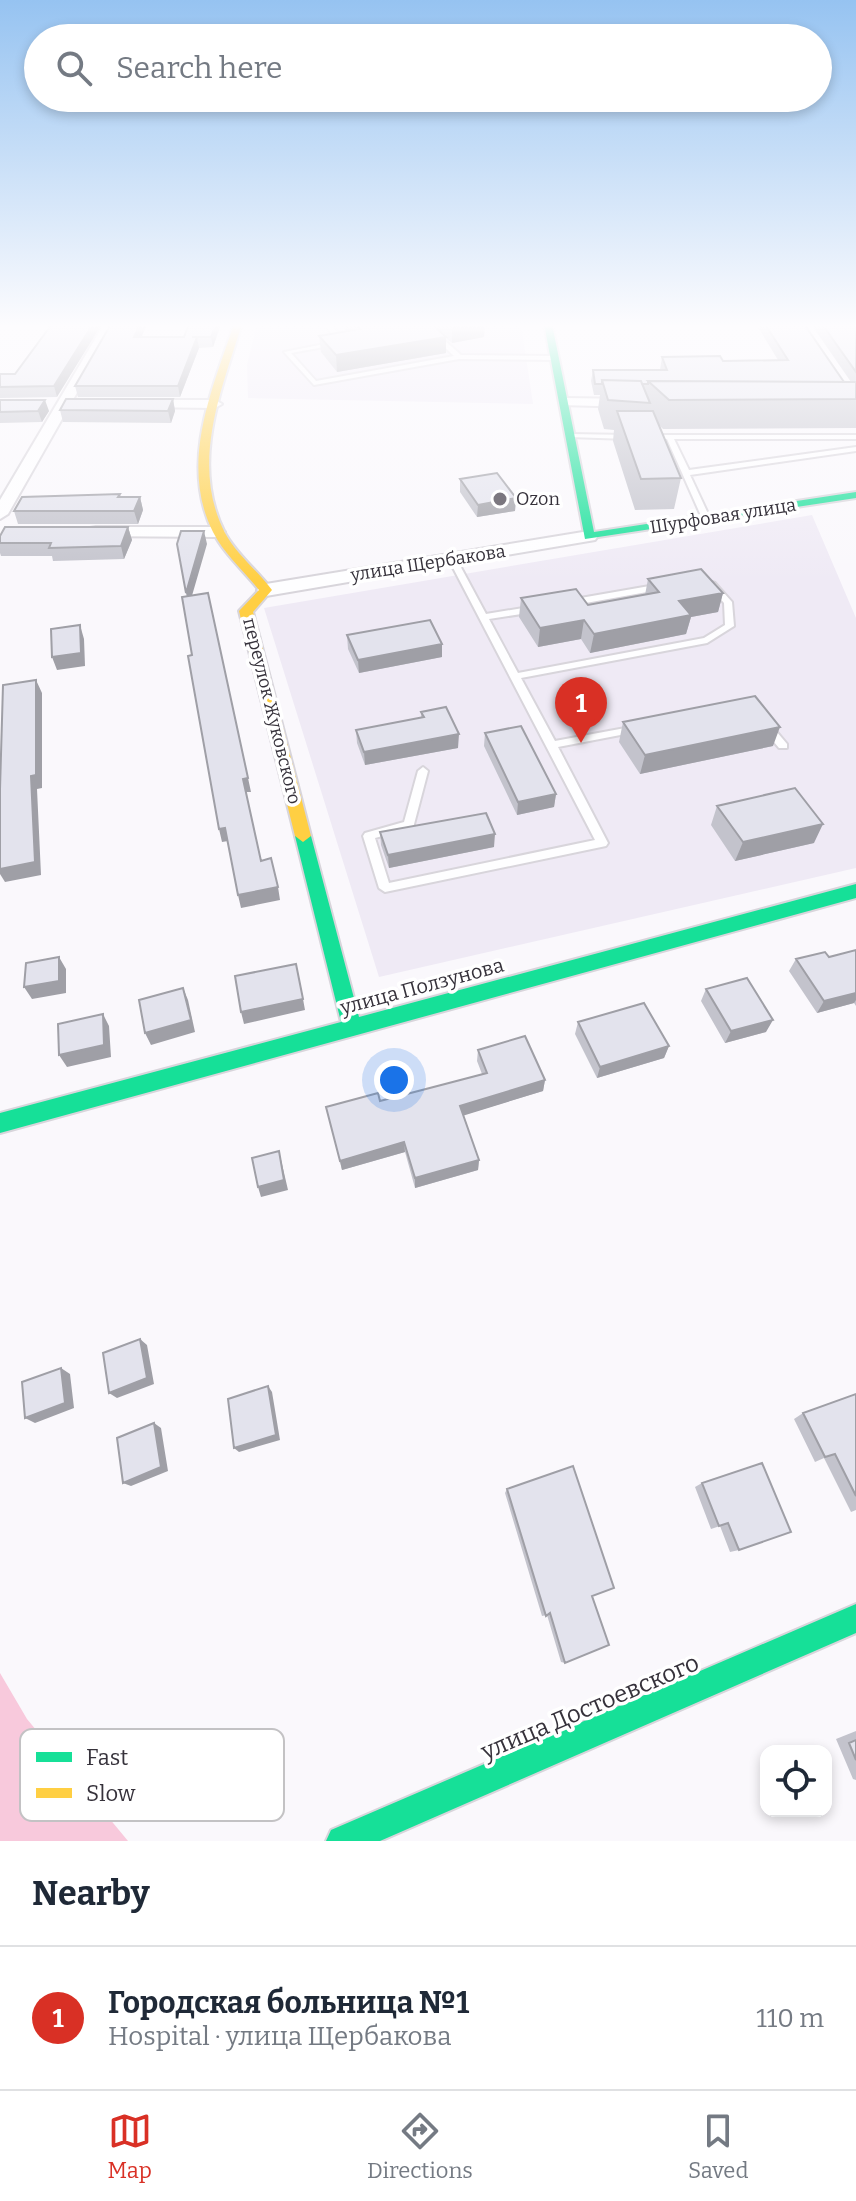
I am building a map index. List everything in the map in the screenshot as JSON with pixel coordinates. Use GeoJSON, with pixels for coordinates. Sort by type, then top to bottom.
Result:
{"type":"FeatureCollection","features":[{"type":"Feature","properties":{"kind":"street"},"geometry":{"type":"LineString","coordinates":[[0,514],[62,410]]}},
{"type":"Feature","properties":{"kind":"street","name":"переулок Жуковского"},"geometry":{"type":"LineString","coordinates":[[214,410],[201,464],[204,495],[219,532],[266,590],[246,611],[352,1027]]}},
{"type":"Feature","properties":{"kind":"street"},"geometry":{"type":"LineString","coordinates":[[566,410],[589,536]]}},
{"type":"Feature","properties":{"kind":"street","name":"Шурфовая улица"},"geometry":{"type":"LineString","coordinates":[[589,536],[856,495]]}},
{"type":"Feature","properties":{"kind":"street"},"geometry":{"type":"LineString","coordinates":[[78,532],[219,532]]}},
{"type":"Feature","properties":{"kind":"street","name":"улица Щербакова"},"geometry":{"type":"LineString","coordinates":[[266,590],[589,536]]}},
{"type":"Feature","properties":{"kind":"street","name":"улица Ползунова"},"geometry":{"type":"LineString","coordinates":[[0,1123],[856,891]]}},
{"type":"Feature","properties":{"kind":"street","name":"улица Достоевского"},"geometry":{"type":"LineString","coordinates":[[342,1841],[856,1618]]}},
{"type":"Feature","properties":{"kind":"lane"},"geometry":{"type":"LineString","coordinates":[[571,436],[856,437]]}},
{"type":"Feature","properties":{"kind":"lane"},"geometry":{"type":"LineString","coordinates":[[670,437],[706,518]]}},
{"type":"Feature","properties":{"kind":"lane"},"geometry":{"type":"LineString","coordinates":[[686,473],[856,449]]}},
{"type":"Feature","properties":{"kind":"lane"},"geometry":{"type":"LineString","coordinates":[[423,771],[409,825],[369,836],[385,888],[602,843],[453,560]]}},
{"type":"Feature","properties":{"kind":"lane"},"geometry":{"type":"LineString","coordinates":[[515,676],[707,640],[730,626],[728,602],[706,579]]}},
{"type":"Feature","properties":{"kind":"lane"},"geometry":{"type":"LineString","coordinates":[[558,605],[677,584]]}},
{"type":"Feature","properties":{"kind":"lane"},"geometry":{"type":"LineString","coordinates":[[484,617],[543,607]]}},
{"type":"Feature","properties":{"kind":"lane"},"geometry":{"type":"LineString","coordinates":[[759,717],[783,746]]}},
{"type":"Feature","properties":{"kind":"lane"},"geometry":{"type":"LineString","coordinates":[[552,745],[644,727]]}},
{"type":"Feature","properties":{"kind":"shaded area"},"geometry":{"type":"Polygon","coordinates":[[[812,515],[856,618],[856,868],[379,977],[264,608],[812,515]]]}},
{"type":"Feature","properties":{"kind":"shaded area"},"geometry":{"type":"Polygon","coordinates":[[[0,1673],[35,1729],[20,1729],[20,1821],[111,1821],[128,1841],[0,1841],[0,1673]]]}},
{"type":"Feature","properties":{"kind":"building"},"geometry":{"type":"Polygon","coordinates":[[[0,410],[39,410],[38,411],[0,410]]]}},
{"type":"Feature","properties":{"kind":"building"},"geometry":{"type":"Polygon","coordinates":[[[60,410],[168,410],[168,411],[60,410]]]}},
{"type":"Feature","properties":{"kind":"building"},"geometry":{"type":"Polygon","coordinates":[[[617,411],[653,411],[681,478],[641,479],[617,411]]]}},
{"type":"Feature","properties":{"kind":"building"},"geometry":{"type":"Polygon","coordinates":[[[497,473],[516,498],[478,505],[460,479],[497,473]]]}},
{"type":"Feature","properties":{"kind":"building"},"geometry":{"type":"Polygon","coordinates":[[[120,494],[118,497],[140,497],[134,511],[14,511],[22,497],[120,494]]]}},
{"type":"Feature","properties":{"kind":"building"},"geometry":{"type":"Polygon","coordinates":[[[5,527],[128,527],[121,546],[49,548],[51,543],[0,543],[5,527]]]}},
{"type":"Feature","properties":{"kind":"building"},"geometry":{"type":"Polygon","coordinates":[[[181,531],[204,531],[186,593],[177,544],[181,531]]]}},
{"type":"Feature","properties":{"kind":"building"},"geometry":{"type":"Polygon","coordinates":[[[701,569],[723,593],[679,601],[691,615],[594,634],[584,620],[540,628],[521,598],[576,589],[588,605],[659,592],[648,579],[701,569]]]}},
{"type":"Feature","properties":{"kind":"building"},"geometry":{"type":"Polygon","coordinates":[[[208,593],[248,778],[243,779],[261,861],[271,858],[278,887],[238,895],[225,828],[219,829],[188,656],[192,655],[182,597],[208,593]]]}},
{"type":"Feature","properties":{"kind":"building"},"geometry":{"type":"Polygon","coordinates":[[[430,620],[442,644],[358,660],[347,635],[430,620]]]}},
{"type":"Feature","properties":{"kind":"building"},"geometry":{"type":"Polygon","coordinates":[[[80,625],[81,653],[52,657],[51,629],[80,625]]]}},
{"type":"Feature","properties":{"kind":"building"},"geometry":{"type":"Polygon","coordinates":[[[36,680],[36,775],[31,776],[35,862],[0,869],[3,685],[36,680]]]}},
{"type":"Feature","properties":{"kind":"building"},"geometry":{"type":"Polygon","coordinates":[[[755,696],[780,727],[645,755],[623,722],[755,696]]]}},
{"type":"Feature","properties":{"kind":"building"},"geometry":{"type":"Polygon","coordinates":[[[446,707],[459,734],[364,752],[356,730],[424,717],[421,712],[446,707]]]}},
{"type":"Feature","properties":{"kind":"building"},"geometry":{"type":"Polygon","coordinates":[[[521,726],[556,794],[518,802],[485,733],[521,726]]]}},
{"type":"Feature","properties":{"kind":"building"},"geometry":{"type":"Polygon","coordinates":[[[795,788],[823,824],[743,842],[717,806],[795,788]]]}},
{"type":"Feature","properties":{"kind":"building"},"geometry":{"type":"Polygon","coordinates":[[[486,813],[495,834],[388,855],[380,832],[486,813]]]}},
{"type":"Feature","properties":{"kind":"building"},"geometry":{"type":"Polygon","coordinates":[[[856,950],[856,993],[824,1001],[796,959],[825,952],[829,957],[856,950]]]}},
{"type":"Feature","properties":{"kind":"building"},"geometry":{"type":"Polygon","coordinates":[[[59,957],[59,981],[24,987],[26,963],[59,957]]]}},
{"type":"Feature","properties":{"kind":"building"},"geometry":{"type":"Polygon","coordinates":[[[296,964],[303,999],[241,1012],[235,976],[296,964]]]}},
{"type":"Feature","properties":{"kind":"building"},"geometry":{"type":"Polygon","coordinates":[[[747,978],[773,1020],[731,1031],[706,989],[747,978]]]}},
{"type":"Feature","properties":{"kind":"building"},"geometry":{"type":"Polygon","coordinates":[[[183,988],[191,1020],[145,1033],[139,1000],[183,988]]]}},
{"type":"Feature","properties":{"kind":"building"},"geometry":{"type":"Polygon","coordinates":[[[644,1003],[669,1046],[600,1067],[578,1022],[644,1003]]]}},
{"type":"Feature","properties":{"kind":"building"},"geometry":{"type":"Polygon","coordinates":[[[103,1014],[104,1045],[59,1055],[58,1024],[103,1014]]]}},
{"type":"Feature","properties":{"kind":"building"},"geometry":{"type":"Polygon","coordinates":[[[525,1036],[545,1080],[460,1106],[479,1160],[415,1178],[404,1142],[340,1161],[326,1107],[378,1093],[380,1101],[487,1073],[478,1050],[525,1036]]]}},
{"type":"Feature","properties":{"kind":"building"},"geometry":{"type":"Polygon","coordinates":[[[279,1151],[284,1180],[258,1187],[252,1158],[279,1151]]]}},
{"type":"Feature","properties":{"kind":"building"},"geometry":{"type":"Polygon","coordinates":[[[140,1339],[147,1378],[109,1393],[103,1353],[140,1339]]]}},
{"type":"Feature","properties":{"kind":"building"},"geometry":{"type":"Polygon","coordinates":[[[61,1368],[65,1403],[25,1418],[22,1382],[61,1368]]]}},
{"type":"Feature","properties":{"kind":"building"},"geometry":{"type":"Polygon","coordinates":[[[268,1386],[276,1435],[234,1448],[228,1399],[268,1386]]]}},
{"type":"Feature","properties":{"kind":"building"},"geometry":{"type":"Polygon","coordinates":[[[856,1394],[856,1496],[835,1454],[825,1457],[803,1413],[856,1394]]]}},
{"type":"Feature","properties":{"kind":"building"},"geometry":{"type":"Polygon","coordinates":[[[154,1423],[161,1467],[123,1483],[117,1438],[154,1423]]]}},
{"type":"Feature","properties":{"kind":"building"},"geometry":{"type":"Polygon","coordinates":[[[762,1463],[791,1532],[739,1550],[728,1523],[719,1526],[702,1483],[762,1463]]]}},
{"type":"Feature","properties":{"kind":"building"},"geometry":{"type":"Polygon","coordinates":[[[573,1466],[614,1588],[592,1596],[609,1645],[565,1663],[550,1613],[546,1616],[507,1489],[573,1466]]]}},
{"type":"Feature","properties":{"kind":"building"},"geometry":{"type":"Polygon","coordinates":[[[856,1740],[856,1760],[849,1743],[856,1740]]]}},
{"type":"Feature","properties":{"kind":"traffic: fast"},"geometry":{"type":"LineString","coordinates":[[565,410],[589,536],[856,495]]}},
{"type":"Feature","properties":{"kind":"traffic: fast"},"geometry":{"type":"LineString","coordinates":[[303,836],[352,1027]]}},
{"type":"Feature","properties":{"kind":"traffic: fast"},"geometry":{"type":"LineString","coordinates":[[0,1123],[856,891]]}},
{"type":"Feature","properties":{"kind":"traffic: fast"},"geometry":{"type":"LineString","coordinates":[[342,1841],[856,1618]]}},
{"type":"Feature","properties":{"kind":"traffic: slow"},"geometry":{"type":"LineString","coordinates":[[211,410],[203,455],[208,507],[224,540],[266,590],[246,611],[303,836]]}},
{"type":"Feature","properties":{"kind":"place","name":"Ozon"},"geometry":{"type":"Point","coordinates":[500,499]}},
{"type":"Feature","properties":{"kind":"place","name":"Городская больница №1"},"geometry":{"type":"Point","coordinates":[581,743]}}]}
